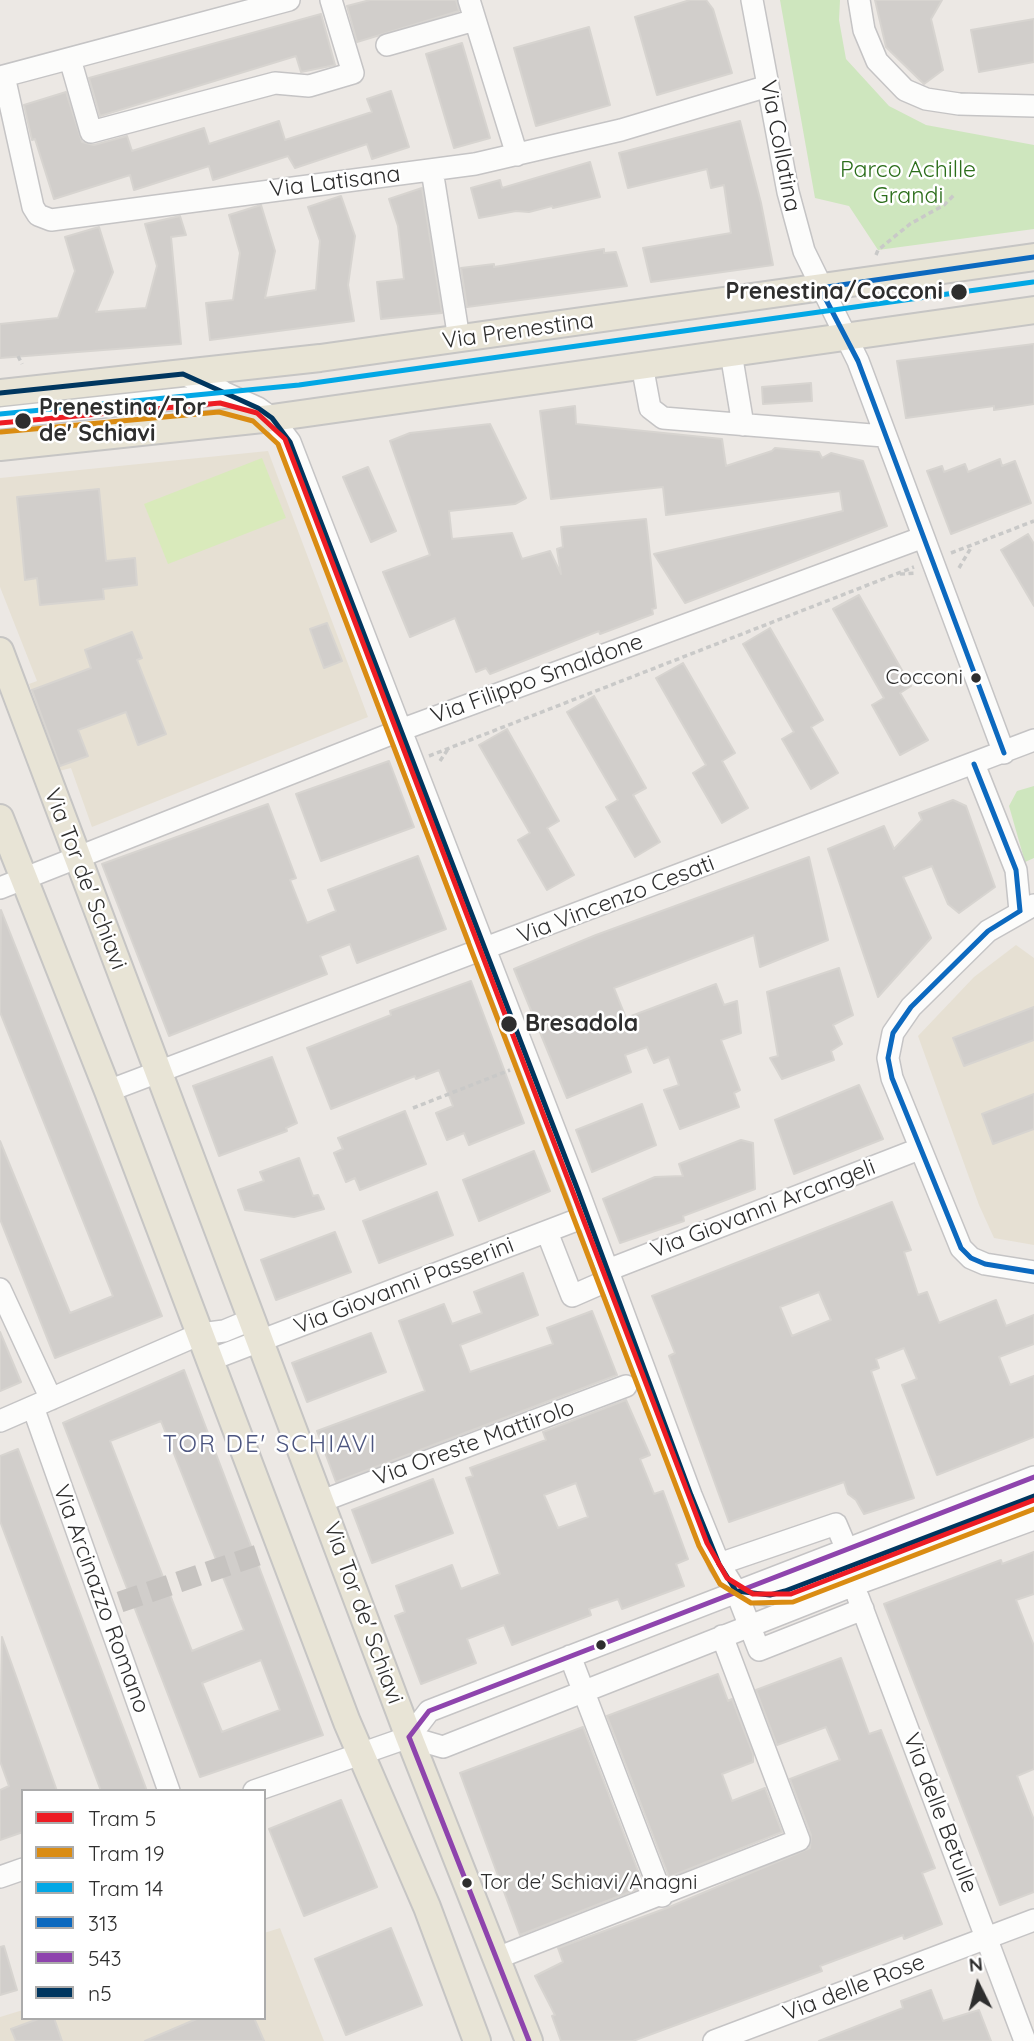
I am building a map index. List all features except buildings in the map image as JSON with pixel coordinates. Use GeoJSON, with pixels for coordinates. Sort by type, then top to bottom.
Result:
{"type":"FeatureCollection","features":[{"type":"Feature","properties":{"kind":"main road","name":"Via Prenestina"},"geometry":{"type":"LineString","coordinates":[[0,393],[183,374],[459,339],[1034,257]]}},
{"type":"Feature","properties":{"kind":"main road"},"geometry":{"type":"LineString","coordinates":[[0,447],[272,418],[1034,310]]}},
{"type":"Feature","properties":{"kind":"main road","name":"Via Tor de' Schiavi"},"geometry":{"type":"LineString","coordinates":[[0,652],[7,689],[77,859],[409,1737],[529,2041]]}},
{"type":"Feature","properties":{"kind":"main road"},"geometry":{"type":"LineString","coordinates":[[0,818],[12,883],[108,1091],[362,1753],[427,1907],[477,2041]]}},
{"type":"Feature","properties":{"kind":"street"},"geometry":{"type":"LineString","coordinates":[[2,77],[289,0]]}},
{"type":"Feature","properties":{"kind":"street"},"geometry":{"type":"LineString","coordinates":[[69,59],[91,132],[275,83],[309,86],[353,73],[331,0]]}},
{"type":"Feature","properties":{"kind":"street","name":"Via Collatina"},"geometry":{"type":"LineString","coordinates":[[752,0],[793,216],[804,251],[820,288],[846,335],[921,537],[923,567],[1004,753]]}},
{"type":"Feature","properties":{"kind":"street"},"geometry":{"type":"LineString","coordinates":[[859,0],[864,30],[877,61],[905,90],[926,99],[950,103],[1034,106]]}},
{"type":"Feature","properties":{"kind":"street"},"geometry":{"type":"LineString","coordinates":[[387,45],[472,10],[517,155]]}},
{"type":"Feature","properties":{"kind":"street","name":"Via Latisana"},"geometry":{"type":"LineString","coordinates":[[2,77],[33,206],[44,219],[432,170],[517,155],[621,130],[768,86]]}},
{"type":"Feature","properties":{"kind":"street"},"geometry":{"type":"LineString","coordinates":[[432,170],[459,339]]}},
{"type":"Feature","properties":{"kind":"street"},"geometry":{"type":"LineString","coordinates":[[731,353],[743,425]]}},
{"type":"Feature","properties":{"kind":"street"},"geometry":{"type":"LineString","coordinates":[[642,365],[649,403],[659,415],[677,420],[884,436]]}},
{"type":"Feature","properties":{"kind":"street"},"geometry":{"type":"LineString","coordinates":[[183,374],[225,392],[272,418],[290,442],[719,1564],[736,1591],[759,1650],[863,1609]]}},
{"type":"Feature","properties":{"kind":"street"},"geometry":{"type":"LineString","coordinates":[[0,418],[225,392]]}},
{"type":"Feature","properties":{"kind":"street","name":"Via Filippo Smaldone"},"geometry":{"type":"LineString","coordinates":[[12,883],[402,730],[921,537]]}},
{"type":"Feature","properties":{"kind":"street","name":"Via Vincenzo Cesati"},"geometry":{"type":"LineString","coordinates":[[158,1072],[1034,740]]}},
{"type":"Feature","properties":{"kind":"street"},"geometry":{"type":"LineString","coordinates":[[974,764],[1016,870],[1027,908],[981,937],[911,1007],[893,1033],[889,1068],[919,1149],[955,1237],[965,1254],[985,1264],[1034,1272]]}},
{"type":"Feature","properties":{"kind":"street"},"geometry":{"type":"LineString","coordinates":[[108,1091],[158,1072]]}},
{"type":"Feature","properties":{"kind":"street","name":"Via Giovanni Arcangeli"},"geometry":{"type":"LineString","coordinates":[[547,1232],[572,1296],[609,1274],[919,1149]]}},
{"type":"Feature","properties":{"kind":"street","name":"Via Giovanni Passerini"},"geometry":{"type":"LineString","coordinates":[[257,1330],[587,1216]]}},
{"type":"Feature","properties":{"kind":"street","name":"Via Arcinazzo Romano"},"geometry":{"type":"LineString","coordinates":[[0,1289],[42,1403],[168,1789]]}},
{"type":"Feature","properties":{"kind":"street"},"geometry":{"type":"LineString","coordinates":[[0,1422],[200,1334],[257,1330]]}},
{"type":"Feature","properties":{"kind":"street"},"geometry":{"type":"LineString","coordinates":[[210,1360],[257,1330]]}},
{"type":"Feature","properties":{"kind":"street","name":"Via Oreste Mattirolo"},"geometry":{"type":"LineString","coordinates":[[322,1501],[626,1386]]}},
{"type":"Feature","properties":{"kind":"street"},"geometry":{"type":"LineString","coordinates":[[409,1737],[443,1747],[749,1626],[850,1567],[1034,1477]]}},
{"type":"Feature","properties":{"kind":"street"},"geometry":{"type":"LineString","coordinates":[[850,1567],[1034,1496]]}},
{"type":"Feature","properties":{"kind":"street"},"geometry":{"type":"LineString","coordinates":[[260,1789],[409,1737],[429,1711],[709,1604],[736,1591],[850,1567],[1034,1519]]}},
{"type":"Feature","properties":{"kind":"street","name":"Via delle Betulle"},"geometry":{"type":"LineString","coordinates":[[719,1564],[836,1524],[863,1609],[1025,2041]]}},
{"type":"Feature","properties":{"kind":"street"},"geometry":{"type":"LineString","coordinates":[[497,1958],[662,1896],[799,1840],[722,1636]]}},
{"type":"Feature","properties":{"kind":"street"},"geometry":{"type":"LineString","coordinates":[[570,1656],[662,1896]]}},
{"type":"Feature","properties":{"kind":"street"},"geometry":{"type":"LineString","coordinates":[[0,1877],[21,1870]]}},
{"type":"Feature","properties":{"kind":"street","name":"Via delle Rose"},"geometry":{"type":"LineString","coordinates":[[714,2041],[1034,1920]]}},
{"type":"Feature","properties":{"kind":"path"},"geometry":{"type":"LineString","coordinates":[[876,255],[878,250],[910,224],[944,205],[955,194]]}},
{"type":"Feature","properties":{"kind":"path"},"geometry":{"type":"LineString","coordinates":[[18,356],[22,364]]}},
{"type":"Feature","properties":{"kind":"path"},"geometry":{"type":"LineString","coordinates":[[414,762],[897,574],[923,567],[1034,521]]}},
{"type":"Feature","properties":{"kind":"path"},"geometry":{"type":"LineString","coordinates":[[959,568],[973,545]]}},
{"type":"Feature","properties":{"kind":"path"},"geometry":{"type":"LineString","coordinates":[[897,574],[923,567]]}},
{"type":"Feature","properties":{"kind":"path"},"geometry":{"type":"LineString","coordinates":[[440,761],[445,758],[448,749]]}},
{"type":"Feature","properties":{"kind":"path"},"geometry":{"type":"LineString","coordinates":[[414,1108],[510,1070]]}},
{"type":"Feature","properties":{"kind":"shaded area"},"geometry":{"type":"Polygon","coordinates":[[[268,451],[368,717],[92,827],[71,768],[59,771],[29,684],[37,681],[0,587],[0,478],[268,451]]]}},
{"type":"Feature","properties":{"kind":"shaded area"},"geometry":{"type":"Polygon","coordinates":[[[1016,945],[1034,958],[1034,1245],[994,1238],[979,1205],[918,1036],[974,977],[1016,945]]]}},
{"type":"Feature","properties":{"kind":"shaded area"},"geometry":{"type":"Polygon","coordinates":[[[280,1928],[324,2041],[0,2041],[0,2017],[21,2011],[21,2020],[266,2020],[266,1932],[280,1928]]]}},
{"type":"Feature","properties":{"kind":"green space","name":"Parco Achille Grandi"},"geometry":{"type":"Polygon","coordinates":[[[780,0],[840,0],[839,20],[846,59],[889,106],[926,125],[1034,145],[1034,229],[878,250],[849,206],[815,198],[780,0]]]}},
{"type":"Feature","properties":{"kind":"green space"},"geometry":{"type":"Polygon","coordinates":[[[262,458],[286,518],[168,564],[144,504],[262,458]]]}},
{"type":"Feature","properties":{"kind":"green space"},"geometry":{"type":"Polygon","coordinates":[[[1034,786],[1034,858],[1025,862],[1009,806],[1017,791],[1034,786]]]}},
{"type":"Feature","properties":{"kind":"tunnel"},"geometry":{"type":"LineString","coordinates":[[120,1602],[264,1553]]}},
{"type":"Feature","properties":{"kind":"tram line","name":"14"},"geometry":{"type":"LineString","coordinates":[[0,414],[299,385],[1033,282]]}},
{"type":"Feature","properties":{"kind":"tram line","name":"5"},"geometry":{"type":"LineString","coordinates":[[0,423],[220,403],[257,413],[285,439],[707,1543],[727,1578],[753,1594],[791,1594],[1034,1500]]}},
{"type":"Feature","properties":{"kind":"tram line","name":"19"},"geometry":{"type":"LineString","coordinates":[[1,432],[219,412],[253,421],[278,444],[699,1546],[720,1584],[751,1603],[793,1602],[1034,1509]]}},
{"type":"Feature","properties":{"kind":"transit line","name":"313"},"geometry":{"type":"LineString","coordinates":[[820,288],[1034,257]]}},
{"type":"Feature","properties":{"kind":"transit line","name":"313"},"geometry":{"type":"LineString","coordinates":[[820,288],[858,361],[1004,753]]}},
{"type":"Feature","properties":{"kind":"transit line","name":"n5"},"geometry":{"type":"LineString","coordinates":[[0,393],[183,374],[258,408],[272,418],[290,442],[577,1188],[691,1495],[719,1564],[736,1591],[770,1595],[785,1591],[1034,1496]]}},
{"type":"Feature","properties":{"kind":"transit line","name":"313"},"geometry":{"type":"LineString","coordinates":[[974,764],[1016,870],[1020,911]]}},
{"type":"Feature","properties":{"kind":"transit line","name":"313"},"geometry":{"type":"LineString","coordinates":[[1020,911],[988,931],[911,1007],[893,1033],[888,1058],[892,1078],[961,1248],[971,1258],[985,1264],[1034,1272]]}},
{"type":"Feature","properties":{"kind":"transit line","name":"543"},"geometry":{"type":"LineString","coordinates":[[409,1737],[429,1711],[1034,1477]]}},
{"type":"Feature","properties":{"kind":"transit line","name":"543"},"geometry":{"type":"LineString","coordinates":[[409,1737],[529,2041]]}},
{"type":"Feature","properties":{"kind":"place","name":"Prenestina/Cocconi"},"geometry":{"type":"Point","coordinates":[959,292]}},
{"type":"Feature","properties":{"kind":"place","name":"Prenestina/Tor de' Schiavi"},"geometry":{"type":"Point","coordinates":[23,421]}},
{"type":"Feature","properties":{"kind":"place","name":"Cocconi"},"geometry":{"type":"Point","coordinates":[976,678]}},
{"type":"Feature","properties":{"kind":"place","name":"Bresadola"},"geometry":{"type":"Point","coordinates":[509,1024]}},
{"type":"Feature","properties":{"kind":"place","name":"Tor de' Schiavi/Anagni"},"geometry":{"type":"Point","coordinates":[467,1883]}},
{"type":"Feature","properties":{"kind":"district","name":"TOR DE' SCHIAVI"},"geometry":{"type":"Point","coordinates":[270,1445]}}]}
